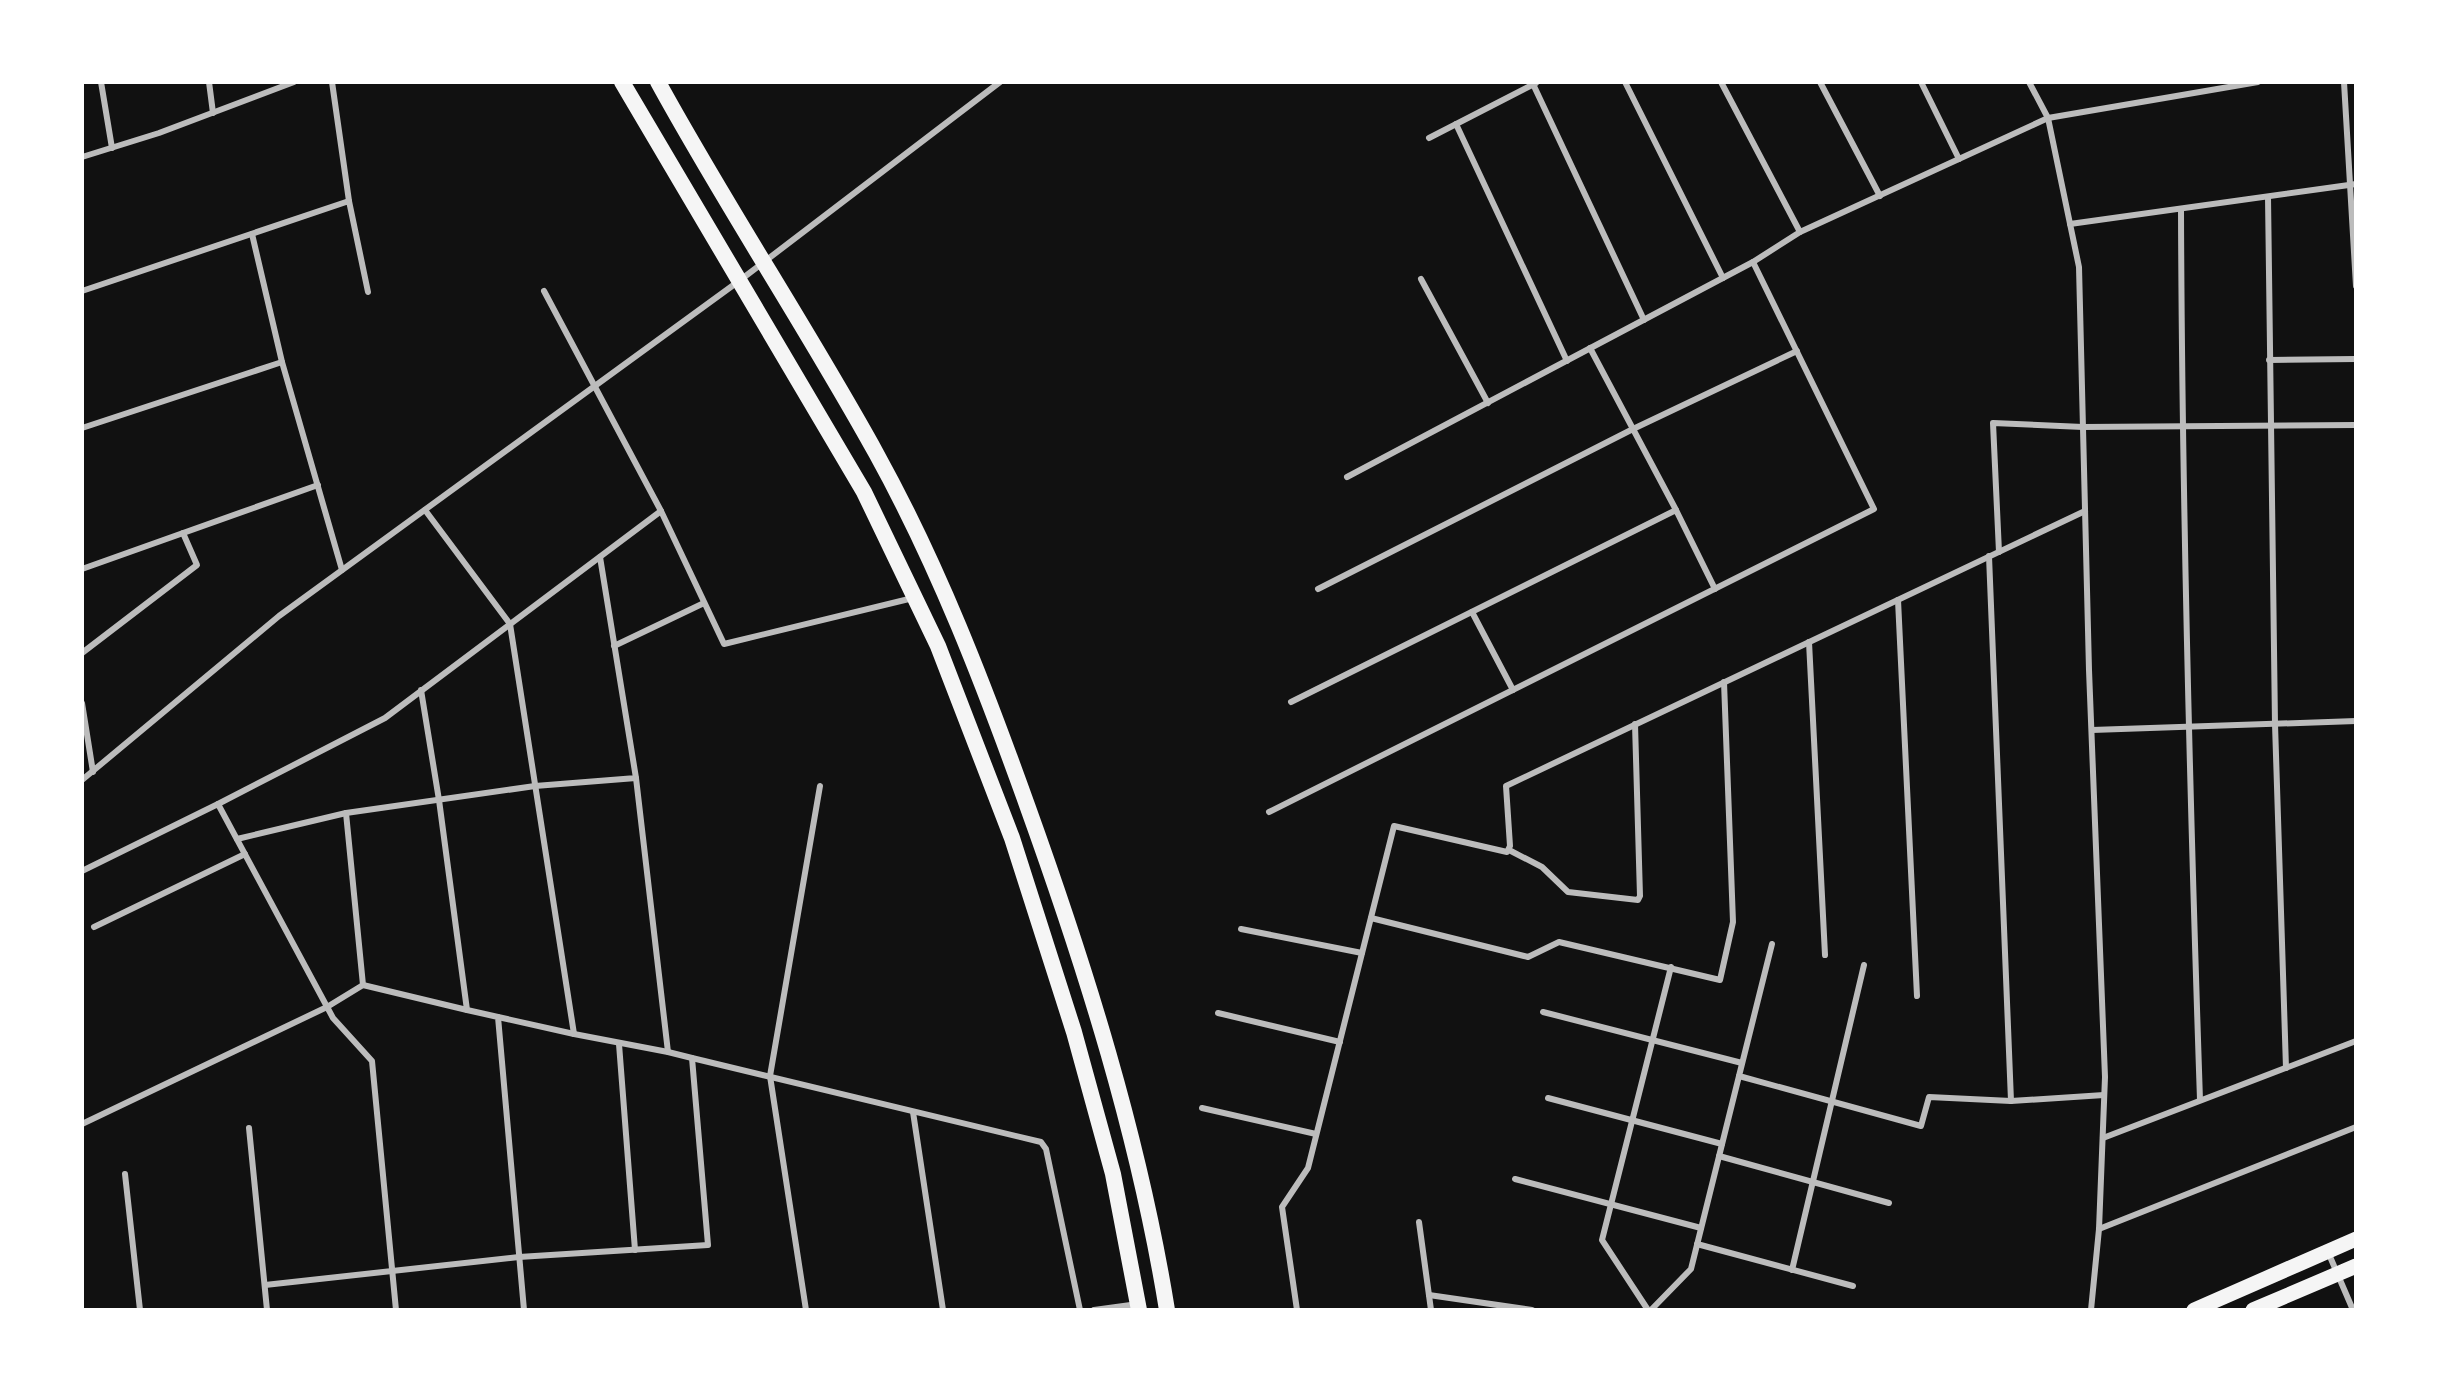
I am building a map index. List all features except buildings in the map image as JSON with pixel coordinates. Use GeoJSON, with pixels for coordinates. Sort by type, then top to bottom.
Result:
{"type":"FeatureCollection","features":[{"type":"Feature","properties":{"kind":"highway"},"geometry":{"type":"LineString","coordinates":[[622,82],[864,492],[938,646],[1012,838],[1074,1032],[1113,1174],[1139,1307]]}},
{"type":"Feature","properties":{"kind":"highway"},"geometry":{"type":"LineString","coordinates":[[658,82],[690,141],[877,454],[932,565],[986,690],[1051,871],[1094,1003],[1129,1128],[1161,1269],[1167,1310]]}},
{"type":"Feature","properties":{"kind":"main road"},"geometry":{"type":"LineString","coordinates":[[2194,1310],[2355,1239]]}},
{"type":"Feature","properties":{"kind":"main road"},"geometry":{"type":"LineString","coordinates":[[2253,1310],[2355,1266]]}},
{"type":"Feature","properties":{"kind":"street"},"geometry":{"type":"LineString","coordinates":[[101,82],[112,148]]}},
{"type":"Feature","properties":{"kind":"street"},"geometry":{"type":"LineString","coordinates":[[209,82],[213,113]]}},
{"type":"Feature","properties":{"kind":"street"},"geometry":{"type":"LineString","coordinates":[[82,157],[213,113],[294,82]]}},
{"type":"Feature","properties":{"kind":"street"},"geometry":{"type":"LineString","coordinates":[[332,82],[349,201],[368,292]]}},
{"type":"Feature","properties":{"kind":"street"},"geometry":{"type":"LineString","coordinates":[[82,780],[279,616],[739,281],[762,261],[1000,82]]}},
{"type":"Feature","properties":{"kind":"street"},"geometry":{"type":"LineString","coordinates":[[1625,82],[1723,278]]}},
{"type":"Feature","properties":{"kind":"street"},"geometry":{"type":"LineString","coordinates":[[1721,82],[1800,232]]}},
{"type":"Feature","properties":{"kind":"street"},"geometry":{"type":"LineString","coordinates":[[1820,82],[1880,196]]}},
{"type":"Feature","properties":{"kind":"street"},"geometry":{"type":"LineString","coordinates":[[1921,82],[1959,159]]}},
{"type":"Feature","properties":{"kind":"street"},"geometry":{"type":"LineString","coordinates":[[2030,82],[2048,118],[2079,267],[2091,730],[2104,1095],[2099,1229],[2091,1310]]}},
{"type":"Feature","properties":{"kind":"street"},"geometry":{"type":"LineString","coordinates":[[1347,477],[1753,262],[1800,232],[2048,118],[2258,82]]}},
{"type":"Feature","properties":{"kind":"street"},"geometry":{"type":"LineString","coordinates":[[2344,82],[2353,185],[2355,286]]}},
{"type":"Feature","properties":{"kind":"street"},"geometry":{"type":"LineString","coordinates":[[1428,138],[1535,83],[1644,320]]}},
{"type":"Feature","properties":{"kind":"street"},"geometry":{"type":"LineString","coordinates":[[1456,123],[1567,361]]}},
{"type":"Feature","properties":{"kind":"street"},"geometry":{"type":"LineString","coordinates":[[2070,224],[2353,185]]}},
{"type":"Feature","properties":{"kind":"street"},"geometry":{"type":"LineString","coordinates":[[2268,197],[2275,724],[2286,1068]]}},
{"type":"Feature","properties":{"kind":"street"},"geometry":{"type":"LineString","coordinates":[[82,291],[349,201]]}},
{"type":"Feature","properties":{"kind":"street"},"geometry":{"type":"LineString","coordinates":[[2181,209],[2187,727],[2200,1100]]}},
{"type":"Feature","properties":{"kind":"street"},"geometry":{"type":"LineString","coordinates":[[252,234],[282,362],[342,570]]}},
{"type":"Feature","properties":{"kind":"street"},"geometry":{"type":"LineString","coordinates":[[1269,812],[1874,509],[1753,262]]}},
{"type":"Feature","properties":{"kind":"street"},"geometry":{"type":"LineString","coordinates":[[1421,279],[1488,403]]}},
{"type":"Feature","properties":{"kind":"street"},"geometry":{"type":"LineString","coordinates":[[544,291],[661,511],[724,644],[915,597]]}},
{"type":"Feature","properties":{"kind":"street"},"geometry":{"type":"LineString","coordinates":[[1590,348],[1715,589]]}},
{"type":"Feature","properties":{"kind":"street"},"geometry":{"type":"LineString","coordinates":[[1318,589],[1633,429],[1797,351]]}},
{"type":"Feature","properties":{"kind":"street"},"geometry":{"type":"LineString","coordinates":[[2269,360],[2355,359]]}},
{"type":"Feature","properties":{"kind":"street"},"geometry":{"type":"LineString","coordinates":[[82,428],[282,362]]}},
{"type":"Feature","properties":{"kind":"street"},"geometry":{"type":"LineString","coordinates":[[1999,552],[1993,423],[2084,427],[2355,425]]}},
{"type":"Feature","properties":{"kind":"street"},"geometry":{"type":"LineString","coordinates":[[82,569],[318,485]]}},
{"type":"Feature","properties":{"kind":"street"},"geometry":{"type":"LineString","coordinates":[[425,510],[510,624],[573,1035]]}},
{"type":"Feature","properties":{"kind":"street"},"geometry":{"type":"LineString","coordinates":[[1291,702],[1676,510]]}},
{"type":"Feature","properties":{"kind":"street"},"geometry":{"type":"LineString","coordinates":[[1509,850],[1506,786],[2085,510]]}},
{"type":"Feature","properties":{"kind":"street"},"geometry":{"type":"LineString","coordinates":[[82,871],[385,718],[661,511]]}},
{"type":"Feature","properties":{"kind":"street"},"geometry":{"type":"LineString","coordinates":[[82,653],[196,566],[183,533]]}},
{"type":"Feature","properties":{"kind":"street"},"geometry":{"type":"LineString","coordinates":[[1989,556],[2011,1101]]}},
{"type":"Feature","properties":{"kind":"street"},"geometry":{"type":"LineString","coordinates":[[600,557],[636,778],[668,1052]]}},
{"type":"Feature","properties":{"kind":"street"},"geometry":{"type":"LineString","coordinates":[[1898,600],[1917,996]]}},
{"type":"Feature","properties":{"kind":"street"},"geometry":{"type":"LineString","coordinates":[[614,646],[704,603]]}},
{"type":"Feature","properties":{"kind":"street"},"geometry":{"type":"LineString","coordinates":[[1472,612],[1513,690]]}},
{"type":"Feature","properties":{"kind":"street"},"geometry":{"type":"LineString","coordinates":[[1809,642],[1825,955]]}},
{"type":"Feature","properties":{"kind":"street"},"geometry":{"type":"LineString","coordinates":[[1371,918],[1528,957],[1559,942],[1720,980],[1732,922],[1724,682]]}},
{"type":"Feature","properties":{"kind":"street"},"geometry":{"type":"LineString","coordinates":[[421,690],[439,800],[467,1010]]}},
{"type":"Feature","properties":{"kind":"street"},"geometry":{"type":"LineString","coordinates":[[82,703],[93,772]]}},
{"type":"Feature","properties":{"kind":"street"},"geometry":{"type":"LineString","coordinates":[[2091,730],[2355,721]]}},
{"type":"Feature","properties":{"kind":"street"},"geometry":{"type":"LineString","coordinates":[[1297,1310],[1282,1207],[1308,1168],[1394,826],[1505,852],[1509,850],[1542,867],[1568,892],[1638,900],[1640,896],[1635,724]]}},
{"type":"Feature","properties":{"kind":"street"},"geometry":{"type":"LineString","coordinates":[[237,839],[346,813],[535,786],[636,778]]}},
{"type":"Feature","properties":{"kind":"street"},"geometry":{"type":"LineString","coordinates":[[806,1310],[770,1076],[820,786]]}},
{"type":"Feature","properties":{"kind":"street"},"geometry":{"type":"LineString","coordinates":[[218,804],[333,1018],[372,1061],[396,1310]]}},
{"type":"Feature","properties":{"kind":"street"},"geometry":{"type":"LineString","coordinates":[[346,813],[363,985]]}},
{"type":"Feature","properties":{"kind":"street"},"geometry":{"type":"LineString","coordinates":[[94,927],[245,854]]}},
{"type":"Feature","properties":{"kind":"street"},"geometry":{"type":"LineString","coordinates":[[1241,929],[1362,953]]}},
{"type":"Feature","properties":{"kind":"street"},"geometry":{"type":"LineString","coordinates":[[1671,967],[1634,1121],[1603,1236],[1603,1244],[1640,1300],[1650,1310],[1691,1269],[1772,944]]}},
{"type":"Feature","properties":{"kind":"street"},"geometry":{"type":"LineString","coordinates":[[1792,1270],[1864,965]]}},
{"type":"Feature","properties":{"kind":"street"},"geometry":{"type":"LineString","coordinates":[[82,1124],[327,1007],[363,985],[573,1035],[668,1052],[1037,1140],[1044,1145],[1080,1310]]}},
{"type":"Feature","properties":{"kind":"street"},"geometry":{"type":"LineString","coordinates":[[1543,1012],[1742,1063]]}},
{"type":"Feature","properties":{"kind":"street"},"geometry":{"type":"LineString","coordinates":[[1218,1013],[1340,1042]]}},
{"type":"Feature","properties":{"kind":"street"},"geometry":{"type":"LineString","coordinates":[[498,1017],[524,1310]]}},
{"type":"Feature","properties":{"kind":"street"},"geometry":{"type":"LineString","coordinates":[[2103,1138],[2355,1041]]}},
{"type":"Feature","properties":{"kind":"street"},"geometry":{"type":"LineString","coordinates":[[619,1044],[635,1250]]}},
{"type":"Feature","properties":{"kind":"street"},"geometry":{"type":"LineString","coordinates":[[264,1285],[519,1257],[708,1245],[692,1058]]}},
{"type":"Feature","properties":{"kind":"street"},"geometry":{"type":"LineString","coordinates":[[1739,1076],[1922,1126],[1929,1098],[2011,1101],[2104,1095]]}},
{"type":"Feature","properties":{"kind":"street"},"geometry":{"type":"LineString","coordinates":[[1548,1098],[1722,1144]]}},
{"type":"Feature","properties":{"kind":"street"},"geometry":{"type":"LineString","coordinates":[[1202,1107],[1316,1134]]}},
{"type":"Feature","properties":{"kind":"street"},"geometry":{"type":"LineString","coordinates":[[913,1112],[943,1310]]}},
{"type":"Feature","properties":{"kind":"street"},"geometry":{"type":"LineString","coordinates":[[2099,1229],[2355,1127]]}},
{"type":"Feature","properties":{"kind":"street"},"geometry":{"type":"LineString","coordinates":[[249,1128],[267,1310]]}},
{"type":"Feature","properties":{"kind":"street"},"geometry":{"type":"LineString","coordinates":[[1719,1156],[1889,1203]]}},
{"type":"Feature","properties":{"kind":"street"},"geometry":{"type":"LineString","coordinates":[[125,1174],[140,1310]]}},
{"type":"Feature","properties":{"kind":"street"},"geometry":{"type":"LineString","coordinates":[[1515,1179],[1701,1228]]}},
{"type":"Feature","properties":{"kind":"street"},"geometry":{"type":"LineString","coordinates":[[1419,1222],[1431,1310]]}},
{"type":"Feature","properties":{"kind":"street"},"geometry":{"type":"LineString","coordinates":[[1698,1244],[1853,1286]]}},
{"type":"Feature","properties":{"kind":"street"},"geometry":{"type":"LineString","coordinates":[[2327,1252],[2353,1310]]}},
{"type":"Feature","properties":{"kind":"street"},"geometry":{"type":"LineString","coordinates":[[1429,1295],[1532,1310]]}},
{"type":"Feature","properties":{"kind":"street"},"geometry":{"type":"LineString","coordinates":[[1638,1310],[1640,1300]]}},
{"type":"Feature","properties":{"kind":"street"},"geometry":{"type":"LineString","coordinates":[[1094,1310],[1139,1307]]}}]}
